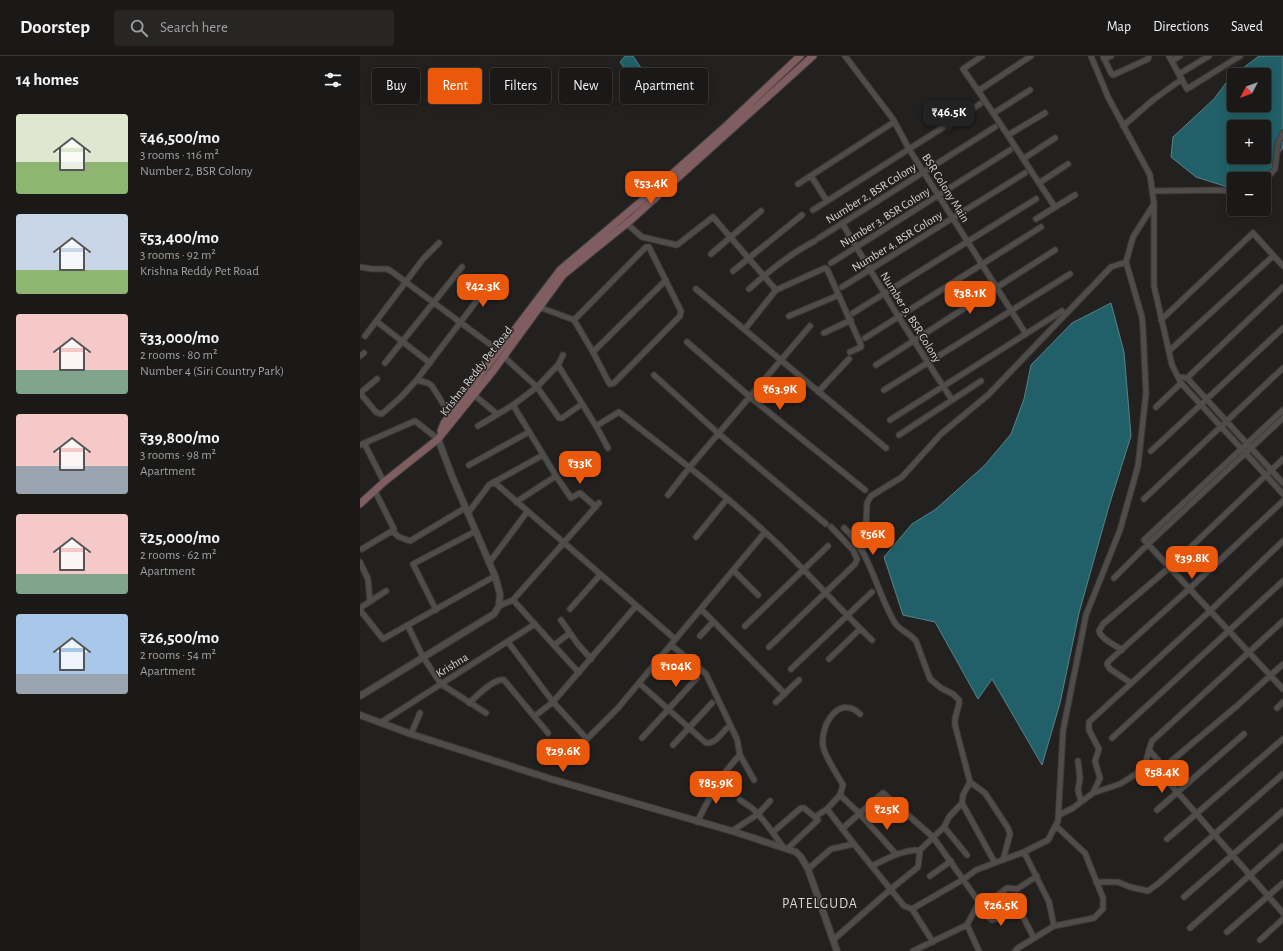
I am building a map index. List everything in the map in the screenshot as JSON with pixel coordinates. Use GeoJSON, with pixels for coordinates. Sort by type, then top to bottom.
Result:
{"type":"FeatureCollection","features":[{"type":"Feature","properties":{"kind":"main road","name":"Krishna Reddy Pet Road"},"geometry":{"type":"LineString","coordinates":[[361,501],[438,439],[474,394],[560,270],[638,204],[727,125],[800,56]]}},
{"type":"Feature","properties":{"kind":"main road","name":"Krishna Reddy Pet Road"},"geometry":{"type":"LineString","coordinates":[[438,439],[444,422],[501,354],[563,275],[627,224],[813,56]]}},
{"type":"Feature","properties":{"kind":"street","name":"BSR Colony Main"},"geometry":{"type":"LineString","coordinates":[[845,56],[893,119],[923,172],[1026,334]]}},
{"type":"Feature","properties":{"kind":"street"},"geometry":{"type":"LineString","coordinates":[[982,56],[963,69],[994,113],[1055,207]]}},
{"type":"Feature","properties":{"kind":"street"},"geometry":{"type":"LineString","coordinates":[[978,91],[1031,56]]}},
{"type":"Feature","properties":{"kind":"street"},"geometry":{"type":"LineString","coordinates":[[1091,56],[1108,97],[1150,175],[1154,204],[1154,286],[1172,365],[1182,383],[1283,494]]}},
{"type":"Feature","properties":{"kind":"street"},"geometry":{"type":"LineString","coordinates":[[1111,56],[1104,58],[1110,73],[1113,75],[1148,59],[1149,56]]}},
{"type":"Feature","properties":{"kind":"street"},"geometry":{"type":"LineString","coordinates":[[1180,56],[1171,58],[1187,89],[1240,56]]}},
{"type":"Feature","properties":{"kind":"street"},"geometry":{"type":"LineString","coordinates":[[1123,126],[1180,77],[1209,56]]}},
{"type":"Feature","properties":{"kind":"street"},"geometry":{"type":"LineString","coordinates":[[994,113],[1030,90]]}},
{"type":"Feature","properties":{"kind":"street"},"geometry":{"type":"LineString","coordinates":[[813,210],[980,104]]}},
{"type":"Feature","properties":{"kind":"street"},"geometry":{"type":"LineString","coordinates":[[1008,135],[1045,113]]}},
{"type":"Feature","properties":{"kind":"street"},"geometry":{"type":"LineString","coordinates":[[798,184],[894,122]]}},
{"type":"Feature","properties":{"kind":"street","name":"Number 2, BSR Colony"},"geometry":{"type":"LineString","coordinates":[[749,289],[799,250],[995,127]]}},
{"type":"Feature","properties":{"kind":"street"},"geometry":{"type":"LineString","coordinates":[[1271,173],[1275,169],[1278,143],[1283,133]]}},
{"type":"Feature","properties":{"kind":"street"},"geometry":{"type":"LineString","coordinates":[[1023,159],[1055,138]]}},
{"type":"Feature","properties":{"kind":"street","name":"Number 3, BSR Colony"},"geometry":{"type":"LineString","coordinates":[[831,263],[1010,150]]}},
{"type":"Feature","properties":{"kind":"street"},"geometry":{"type":"LineString","coordinates":[[1039,183],[1068,164]]}},
{"type":"Feature","properties":{"kind":"street","name":"Number 4, BSR Colony"},"geometry":{"type":"LineString","coordinates":[[842,287],[1025,173]]}},
{"type":"Feature","properties":{"kind":"street"},"geometry":{"type":"LineString","coordinates":[[811,176],[827,201]]}},
{"type":"Feature","properties":{"kind":"street"},"geometry":{"type":"LineString","coordinates":[[1152,191],[1227,191]]}},
{"type":"Feature","properties":{"kind":"street"},"geometry":{"type":"LineString","coordinates":[[1036,219],[1075,195]]}},
{"type":"Feature","properties":{"kind":"street"},"geometry":{"type":"LineString","coordinates":[[853,313],[1036,199]]}},
{"type":"Feature","properties":{"kind":"street"},"geometry":{"type":"LineString","coordinates":[[912,909],[964,879],[976,870],[1024,852],[1048,840],[1058,821],[1063,731],[1086,615],[1120,530],[1138,466],[1146,393],[1143,329],[1142,316],[1126,262],[1133,237],[1154,204]]}},
{"type":"Feature","properties":{"kind":"street"},"geometry":{"type":"LineString","coordinates":[[711,254],[761,211]]}},
{"type":"Feature","properties":{"kind":"street"},"geometry":{"type":"LineString","coordinates":[[733,271],[802,214]]}},
{"type":"Feature","properties":{"kind":"street"},"geometry":{"type":"LineString","coordinates":[[627,224],[642,237],[677,245],[714,217],[776,290]]}},
{"type":"Feature","properties":{"kind":"street","name":"Number 9, BSR Colony"},"geometry":{"type":"LineString","coordinates":[[842,223],[898,316],[952,400]]}},
{"type":"Feature","properties":{"kind":"street"},"geometry":{"type":"LineString","coordinates":[[864,338],[1041,227]]}},
{"type":"Feature","properties":{"kind":"street"},"geometry":{"type":"LineString","coordinates":[[1161,320],[1253,233],[1283,266]]}},
{"type":"Feature","properties":{"kind":"street"},"geometry":{"type":"LineString","coordinates":[[366,336],[428,253],[439,243]]}},
{"type":"Feature","properties":{"kind":"street"},"geometry":{"type":"LineString","coordinates":[[539,307],[574,320],[610,384],[614,383],[680,316],[681,311],[651,248],[649,247],[646,248],[574,320]]}},
{"type":"Feature","properties":{"kind":"street"},"geometry":{"type":"LineString","coordinates":[[876,365],[1055,250]]}},
{"type":"Feature","properties":{"kind":"street"},"geometry":{"type":"LineString","coordinates":[[1169,351],[1274,256]]}},
{"type":"Feature","properties":{"kind":"street"},"geometry":{"type":"LineString","coordinates":[[862,551],[866,525],[867,503],[871,496],[902,477],[941,434],[988,395],[1109,269],[1126,262]]}},
{"type":"Feature","properties":{"kind":"street"},"geometry":{"type":"LineString","coordinates":[[360,267],[387,269],[391,271],[461,323],[501,354],[537,387],[559,418],[562,418],[582,404]]}},
{"type":"Feature","properties":{"kind":"street"},"geometry":{"type":"LineString","coordinates":[[385,363],[462,267]]}},
{"type":"Feature","properties":{"kind":"street"},"geometry":{"type":"LineString","coordinates":[[744,328],[776,290],[825,268],[828,270],[861,345],[861,347],[850,352]]}},
{"type":"Feature","properties":{"kind":"street"},"geometry":{"type":"LineString","coordinates":[[884,390],[1070,274]]}},
{"type":"Feature","properties":{"kind":"street"},"geometry":{"type":"LineString","coordinates":[[593,352],[666,280]]}},
{"type":"Feature","properties":{"kind":"street"},"geometry":{"type":"LineString","coordinates":[[377,380],[360,393],[376,412],[380,414],[401,398],[417,380],[491,282]]}},
{"type":"Feature","properties":{"kind":"street"},"geometry":{"type":"LineString","coordinates":[[1187,378],[1283,287]]}},
{"type":"Feature","properties":{"kind":"street"},"geometry":{"type":"LineString","coordinates":[[696,289],[886,448]]}},
{"type":"Feature","properties":{"kind":"street"},"geometry":{"type":"LineString","coordinates":[[789,316],[839,295]]}},
{"type":"Feature","properties":{"kind":"street"},"geometry":{"type":"LineString","coordinates":[[890,420],[1062,311]]}},
{"type":"Feature","properties":{"kind":"street"},"geometry":{"type":"LineString","coordinates":[[824,333],[850,320]]}},
{"type":"Feature","properties":{"kind":"street"},"geometry":{"type":"LineString","coordinates":[[376,321],[430,363]]}},
{"type":"Feature","properties":{"kind":"street"},"geometry":{"type":"LineString","coordinates":[[668,495],[689,468],[810,326]]}},
{"type":"Feature","properties":{"kind":"street"},"geometry":{"type":"LineString","coordinates":[[1151,451],[1283,328]]}},
{"type":"Feature","properties":{"kind":"street"},"geometry":{"type":"LineString","coordinates":[[687,342],[750,397],[865,490]]}},
{"type":"Feature","properties":{"kind":"street"},"geometry":{"type":"LineString","coordinates":[[478,426],[513,405],[537,387],[558,365],[563,355]]}},
{"type":"Feature","properties":{"kind":"street"},"geometry":{"type":"LineString","coordinates":[[818,392],[849,359]]}},
{"type":"Feature","properties":{"kind":"street"},"geometry":{"type":"LineString","coordinates":[[558,365],[608,448]]}},
{"type":"Feature","properties":{"kind":"street"},"geometry":{"type":"LineString","coordinates":[[1144,499],[1283,368]]}},
{"type":"Feature","properties":{"kind":"street"},"geometry":{"type":"LineString","coordinates":[[654,375],[719,434],[828,526],[853,550],[857,559],[855,564],[769,647]]}},
{"type":"Feature","properties":{"kind":"street"},"geometry":{"type":"LineString","coordinates":[[1179,377],[1187,378],[1283,483]]}},
{"type":"Feature","properties":{"kind":"street"},"geometry":{"type":"LineString","coordinates":[[417,380],[428,383],[432,386],[450,415]]}},
{"type":"Feature","properties":{"kind":"street"},"geometry":{"type":"LineString","coordinates":[[899,435],[981,381]]}},
{"type":"Feature","properties":{"kind":"street"},"geometry":{"type":"LineString","coordinates":[[1156,407],[1182,383]]}},
{"type":"Feature","properties":{"kind":"street"},"geometry":{"type":"LineString","coordinates":[[474,394],[498,414]]}},
{"type":"Feature","properties":{"kind":"street"},"geometry":{"type":"LineString","coordinates":[[499,606],[513,600],[598,505],[580,493],[571,498],[513,405]]}},
{"type":"Feature","properties":{"kind":"street"},"geometry":{"type":"LineString","coordinates":[[1283,410],[1144,540],[1283,689]]}},
{"type":"Feature","properties":{"kind":"street"},"geometry":{"type":"LineString","coordinates":[[596,426],[619,412],[765,532],[804,569],[847,616],[872,640]]}},
{"type":"Feature","properties":{"kind":"street"},"geometry":{"type":"LineString","coordinates":[[1114,578],[1148,544],[1283,418]]}},
{"type":"Feature","properties":{"kind":"street"},"geometry":{"type":"LineString","coordinates":[[360,696],[494,614],[499,606],[500,594],[494,576],[438,439],[415,421],[362,444],[384,482]]}},
{"type":"Feature","properties":{"kind":"street"},"geometry":{"type":"LineString","coordinates":[[469,465],[529,432]]}},
{"type":"Feature","properties":{"kind":"street"},"geometry":{"type":"LineString","coordinates":[[392,531],[399,537],[410,541],[466,510],[489,485],[543,455]]}},
{"type":"Feature","properties":{"kind":"street"},"geometry":{"type":"LineString","coordinates":[[1122,650],[1102,637],[1100,634],[1100,628],[1170,567],[1283,458]]}},
{"type":"Feature","properties":{"kind":"street"},"geometry":{"type":"LineString","coordinates":[[516,502],[556,476]]}},
{"type":"Feature","properties":{"kind":"street"},"geometry":{"type":"LineString","coordinates":[[494,482],[675,639]]}},
{"type":"Feature","properties":{"kind":"street"},"geometry":{"type":"LineString","coordinates":[[375,491],[394,529],[392,531]]}},
{"type":"Feature","properties":{"kind":"street"},"geometry":{"type":"LineString","coordinates":[[696,537],[727,500]]}},
{"type":"Feature","properties":{"kind":"street"},"geometry":{"type":"LineString","coordinates":[[1131,682],[1108,666],[1109,661],[1283,501]]}},
{"type":"Feature","properties":{"kind":"street"},"geometry":{"type":"LineString","coordinates":[[489,564],[527,512]]}},
{"type":"Feature","properties":{"kind":"street"},"geometry":{"type":"LineString","coordinates":[[844,528],[849,532],[862,551],[881,597],[894,622],[898,628],[913,637],[916,641],[918,650],[924,660],[930,679],[941,688],[953,694],[959,700],[955,719],[970,782],[984,793],[1008,828],[1010,834],[1003,860]]}},
{"type":"Feature","properties":{"kind":"street"},"geometry":{"type":"LineString","coordinates":[[361,549],[392,531]]}},
{"type":"Feature","properties":{"kind":"street"},"geometry":{"type":"LineString","coordinates":[[436,610],[413,564],[476,531]]}},
{"type":"Feature","properties":{"kind":"street"},"geometry":{"type":"LineString","coordinates":[[508,642],[553,702],[587,739],[618,708],[734,571],[765,532]]}},
{"type":"Feature","properties":{"kind":"street"},"geometry":{"type":"LineString","coordinates":[[1093,793],[1100,778],[1095,762],[1099,749],[1089,730],[1089,722],[1210,611],[1283,541]]}},
{"type":"Feature","properties":{"kind":"street"},"geometry":{"type":"LineString","coordinates":[[745,626],[828,546]]}},
{"type":"Feature","properties":{"kind":"street"},"geometry":{"type":"LineString","coordinates":[[360,562],[368,579],[370,602]]}},
{"type":"Feature","properties":{"kind":"street"},"geometry":{"type":"LineString","coordinates":[[734,571],[758,595]]}},
{"type":"Feature","properties":{"kind":"street"},"geometry":{"type":"LineString","coordinates":[[570,609],[600,575]]}},
{"type":"Feature","properties":{"kind":"street"},"geometry":{"type":"LineString","coordinates":[[386,590],[360,609],[383,639],[494,576]]}},
{"type":"Feature","properties":{"kind":"street"},"geometry":{"type":"LineString","coordinates":[[1112,738],[1283,581]]}},
{"type":"Feature","properties":{"kind":"street"},"geometry":{"type":"LineString","coordinates":[[791,669],[872,592]]}},
{"type":"Feature","properties":{"kind":"street"},"geometry":{"type":"LineString","coordinates":[[513,600],[579,673]]}},
{"type":"Feature","properties":{"kind":"street"},"geometry":{"type":"LineString","coordinates":[[535,716],[553,702],[636,606]]}},
{"type":"Feature","properties":{"kind":"street"},"geometry":{"type":"LineString","coordinates":[[701,609],[785,694]]}},
{"type":"Feature","properties":{"kind":"street"},"geometry":{"type":"LineString","coordinates":[[561,620],[591,659]]}},
{"type":"Feature","properties":{"kind":"street"},"geometry":{"type":"LineString","coordinates":[[1059,815],[1070,810],[1093,793],[1120,784],[1144,769],[1152,741],[1250,653],[1283,621]]}},
{"type":"Feature","properties":{"kind":"street"},"geometry":{"type":"LineString","coordinates":[[700,636],[713,622]]}},
{"type":"Feature","properties":{"kind":"street","name":"Krishna"},"geometry":{"type":"LineString","coordinates":[[380,722],[535,624]]}},
{"type":"Feature","properties":{"kind":"street"},"geometry":{"type":"LineString","coordinates":[[408,626],[423,657],[441,684],[486,713]]}},
{"type":"Feature","properties":{"kind":"street"},"geometry":{"type":"LineString","coordinates":[[829,659],[860,629]]}},
{"type":"Feature","properties":{"kind":"street"},"geometry":{"type":"LineString","coordinates":[[554,645],[570,633]]}},
{"type":"Feature","properties":{"kind":"street"},"geometry":{"type":"LineString","coordinates":[[671,645],[706,674],[737,739],[740,755],[754,780]]}},
{"type":"Feature","properties":{"kind":"street"},"geometry":{"type":"LineString","coordinates":[[1144,769],[1153,775],[1159,771],[1271,676],[1283,664]]}},
{"type":"Feature","properties":{"kind":"street"},"geometry":{"type":"LineString","coordinates":[[642,738],[697,678]]}},
{"type":"Feature","properties":{"kind":"street"},"geometry":{"type":"LineString","coordinates":[[469,703],[494,682],[500,679],[504,680],[548,733]]}},
{"type":"Feature","properties":{"kind":"street"},"geometry":{"type":"LineString","coordinates":[[776,702],[799,680]]}},
{"type":"Feature","properties":{"kind":"street"},"geometry":{"type":"LineString","coordinates":[[639,683],[706,743],[710,744],[714,742],[727,728]]}},
{"type":"Feature","properties":{"kind":"street"},"geometry":{"type":"LineString","coordinates":[[1277,708],[1283,702]]}},
{"type":"Feature","properties":{"kind":"street"},"geometry":{"type":"LineString","coordinates":[[673,745],[712,703]]}},
{"type":"Feature","properties":{"kind":"street"},"geometry":{"type":"LineString","coordinates":[[815,817],[827,809],[840,795],[843,785],[823,746],[823,733],[828,720],[836,711],[844,707],[854,709],[860,714]]}},
{"type":"Feature","properties":{"kind":"street"},"geometry":{"type":"LineString","coordinates":[[411,734],[420,713]]}},
{"type":"Feature","properties":{"kind":"street"},"geometry":{"type":"LineString","coordinates":[[360,715],[411,734],[551,779],[732,831],[796,852],[801,857],[808,869],[837,951]]}},
{"type":"Feature","properties":{"kind":"street"},"geometry":{"type":"LineString","coordinates":[[1157,810],[1244,734]]}},
{"type":"Feature","properties":{"kind":"street"},"geometry":{"type":"LineString","coordinates":[[1167,839],[1283,739]]}},
{"type":"Feature","properties":{"kind":"street"},"geometry":{"type":"LineString","coordinates":[[1149,750],[1164,767]]}},
{"type":"Feature","properties":{"kind":"street"},"geometry":{"type":"LineString","coordinates":[[697,822],[719,780],[727,768],[740,755]]}},
{"type":"Feature","properties":{"kind":"street"},"geometry":{"type":"LineString","coordinates":[[1078,761],[1080,778],[1078,790],[1081,802]]}},
{"type":"Feature","properties":{"kind":"street"},"geometry":{"type":"LineString","coordinates":[[1159,771],[1283,913]]}},
{"type":"Feature","properties":{"kind":"street"},"geometry":{"type":"LineString","coordinates":[[1096,882],[1118,882],[1130,887],[1148,891],[1283,774]]}},
{"type":"Feature","properties":{"kind":"street"},"geometry":{"type":"LineString","coordinates":[[834,940],[918,867],[920,850],[944,827],[949,817],[962,803],[963,795],[970,782]]}},
{"type":"Feature","properties":{"kind":"street"},"geometry":{"type":"LineString","coordinates":[[842,829],[883,793],[934,837],[992,920],[1018,913],[1022,915],[1034,938]]}},
{"type":"Feature","properties":{"kind":"street"},"geometry":{"type":"LineString","coordinates":[[840,795],[859,813],[896,854]]}},
{"type":"Feature","properties":{"kind":"street"},"geometry":{"type":"LineString","coordinates":[[740,800],[758,814],[785,848]]}},
{"type":"Feature","properties":{"kind":"street"},"geometry":{"type":"LineString","coordinates":[[732,831],[758,814],[770,801]]}},
{"type":"Feature","properties":{"kind":"street"},"geometry":{"type":"LineString","coordinates":[[962,803],[995,863]]}},
{"type":"Feature","properties":{"kind":"street"},"geometry":{"type":"LineString","coordinates":[[773,832],[801,808],[804,808],[818,820],[785,848]]}},
{"type":"Feature","properties":{"kind":"street"},"geometry":{"type":"LineString","coordinates":[[827,809],[904,906],[912,909],[933,942]]}},
{"type":"Feature","properties":{"kind":"street"},"geometry":{"type":"LineString","coordinates":[[1184,897],[1283,811]]}},
{"type":"Feature","properties":{"kind":"street"},"geometry":{"type":"LineString","coordinates":[[1015,951],[1054,926],[1094,918],[1103,909],[1103,898],[1085,853],[1056,826]]}},
{"type":"Feature","properties":{"kind":"street"},"geometry":{"type":"LineString","coordinates":[[944,827],[967,854]]}},
{"type":"Feature","properties":{"kind":"street"},"geometry":{"type":"LineString","coordinates":[[808,869],[832,849],[854,844]]}},
{"type":"Feature","properties":{"kind":"street"},"geometry":{"type":"LineString","coordinates":[[1190,928],[1283,846]]}},
{"type":"Feature","properties":{"kind":"street"},"geometry":{"type":"LineString","coordinates":[[872,866],[896,854],[911,850],[920,850]]}},
{"type":"Feature","properties":{"kind":"street"},"geometry":{"type":"LineString","coordinates":[[1024,852],[1049,902],[1054,926]]}},
{"type":"Feature","properties":{"kind":"street"},"geometry":{"type":"LineString","coordinates":[[930,876],[951,861]]}},
{"type":"Feature","properties":{"kind":"street"},"geometry":{"type":"LineString","coordinates":[[981,903],[986,904],[1007,888],[1017,889],[1037,876]]}},
{"type":"Feature","properties":{"kind":"street"},"geometry":{"type":"LineString","coordinates":[[1227,932],[1283,883]]}},
{"type":"Feature","properties":{"kind":"street"},"geometry":{"type":"LineString","coordinates":[[913,951],[967,925],[981,903]]}},
{"type":"Feature","properties":{"kind":"street"},"geometry":{"type":"LineString","coordinates":[[1260,940],[1283,919]]}},
{"type":"Feature","properties":{"kind":"street"},"geometry":{"type":"LineString","coordinates":[[967,925],[979,951]]}},
{"type":"Feature","properties":{"kind":"water"},"geometry":{"type":"Polygon","coordinates":[[[625,56],[633,56],[641,68],[624,68],[620,62],[625,56]]]}},
{"type":"Feature","properties":{"kind":"water"},"geometry":{"type":"Polygon","coordinates":[[[1259,56],[1283,56],[1283,147],[1269,172],[1227,172],[1227,187],[1196,177],[1171,157],[1173,137],[1214,99],[1227,82],[1227,112],[1271,112],[1271,68],[1243,68],[1259,56]]]}},
{"type":"Feature","properties":{"kind":"water"},"geometry":{"type":"Polygon","coordinates":[[[1111,303],[1124,352],[1131,436],[1109,506],[1079,613],[1060,703],[1042,765],[992,679],[978,699],[935,622],[903,615],[884,557],[912,524],[936,509],[985,465],[1011,434],[1024,399],[1031,365],[1072,323],[1111,303]]]}},
{"type":"Feature","properties":{"kind":"district","name":"PATELGUDA"},"geometry":{"type":"Point","coordinates":[820,903]}}]}
